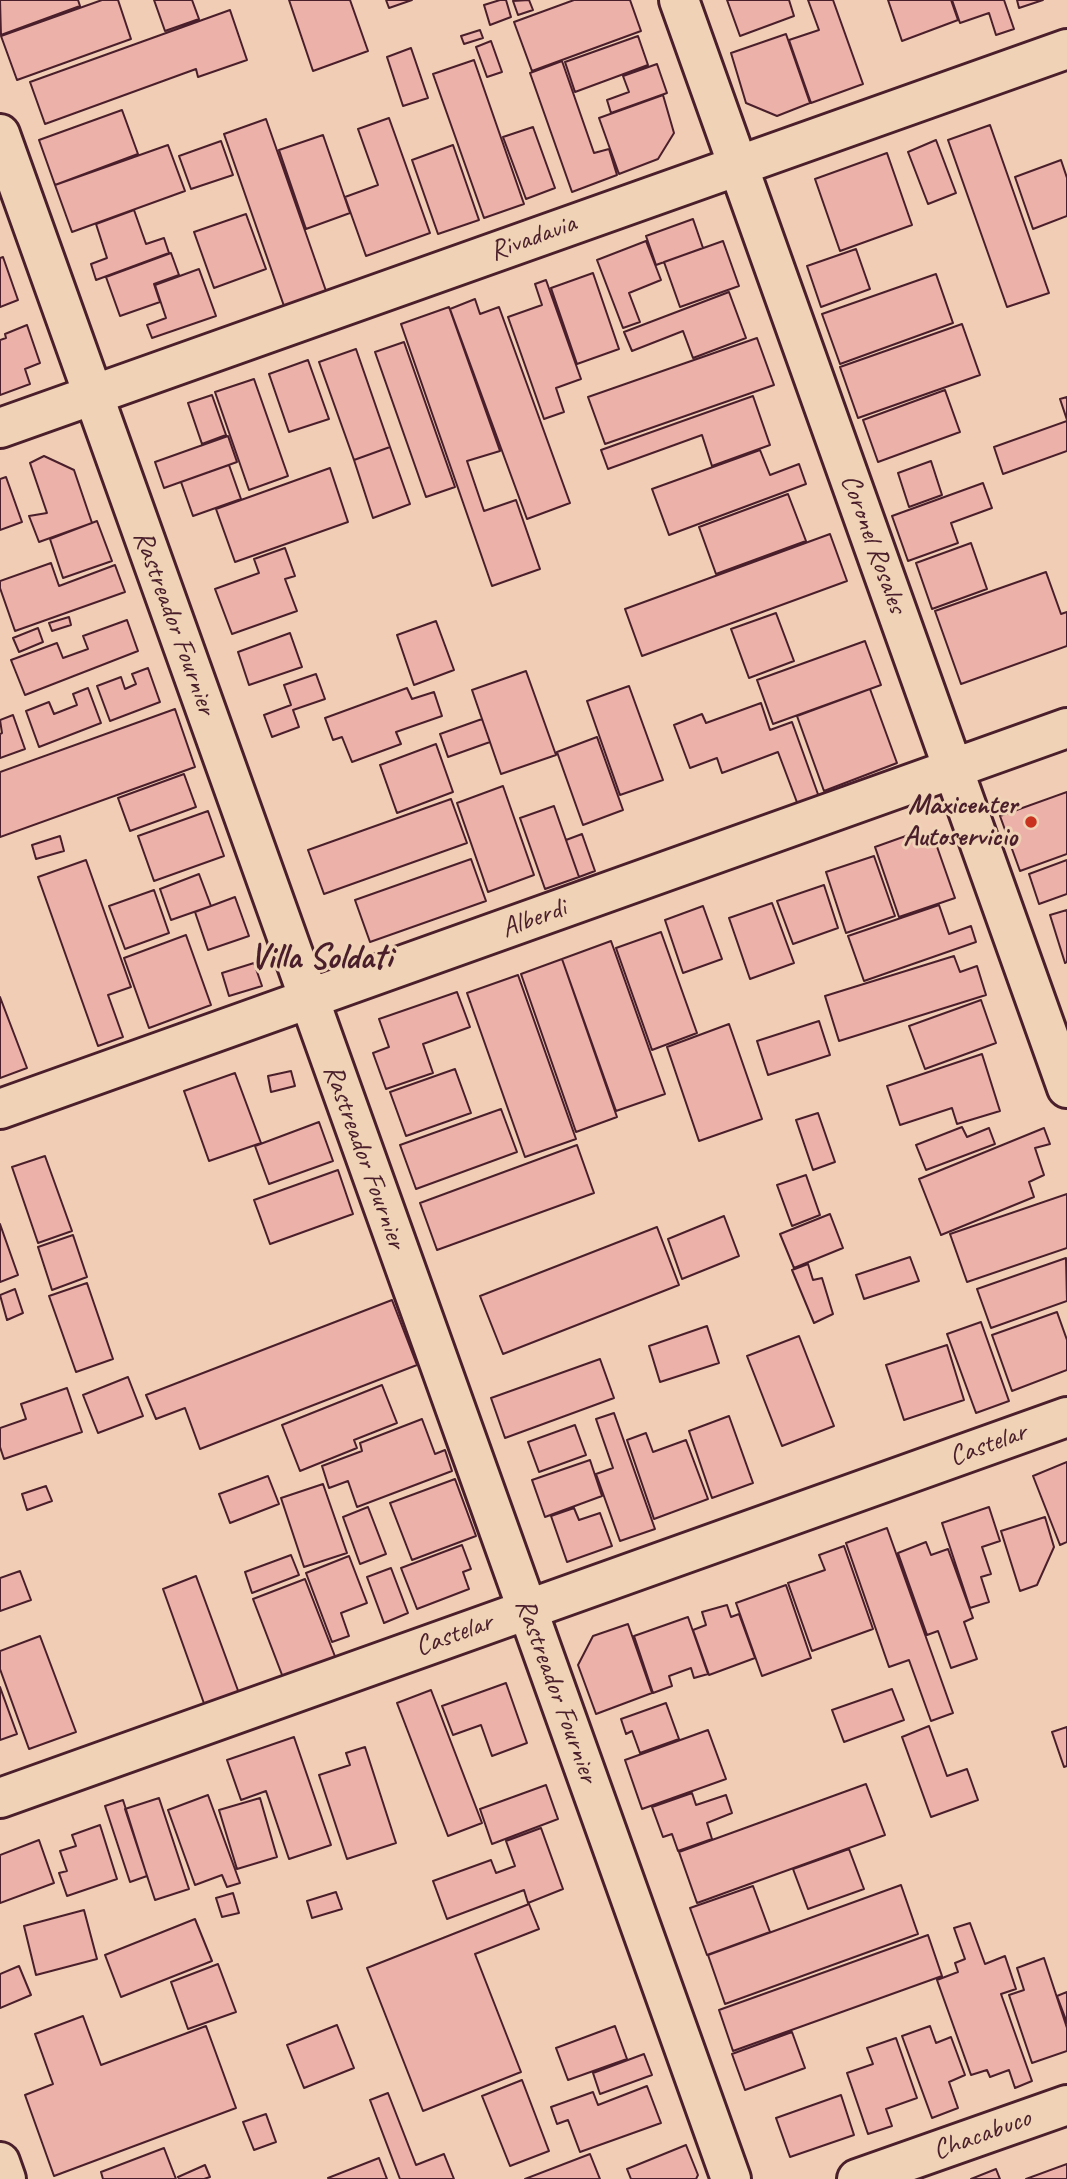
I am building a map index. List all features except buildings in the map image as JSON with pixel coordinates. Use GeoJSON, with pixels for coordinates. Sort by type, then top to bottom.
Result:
{"type":"FeatureCollection","features":[{"type":"Feature","properties":{"kind":"street","name":"Coronel Rosales"},"geometry":{"type":"LineString","coordinates":[[679,0],[1067,1088]]}},
{"type":"Feature","properties":{"kind":"street","name":"Rivadavia"},"geometry":{"type":"LineString","coordinates":[[0,428],[1067,49]]}},
{"type":"Feature","properties":{"kind":"street","name":"Rastreador Fournier"},"geometry":{"type":"LineString","coordinates":[[0,134],[731,2179]]}},
{"type":"Feature","properties":{"kind":"street","name":"Alberdi"},"geometry":{"type":"LineString","coordinates":[[0,1109],[1067,728]]}},
{"type":"Feature","properties":{"kind":"street","name":"Castelar"},"geometry":{"type":"LineString","coordinates":[[0,1798],[1067,1417]]}},
{"type":"Feature","properties":{"kind":"street","name":"Chacabuco"},"geometry":{"type":"LineString","coordinates":[[857,2179],[1067,2105]]}},
{"type":"Feature","properties":{"kind":"street"},"geometry":{"type":"LineString","coordinates":[[0,2162],[6,2179]]}},
{"type":"Feature","properties":{"kind":"place","name":"Maxicenter Autoservicio"},"geometry":{"type":"Point","coordinates":[1031,822]}},
{"type":"Feature","properties":{"kind":"district","name":"Villa Soldati"},"geometry":{"type":"Point","coordinates":[321,959]}}]}
